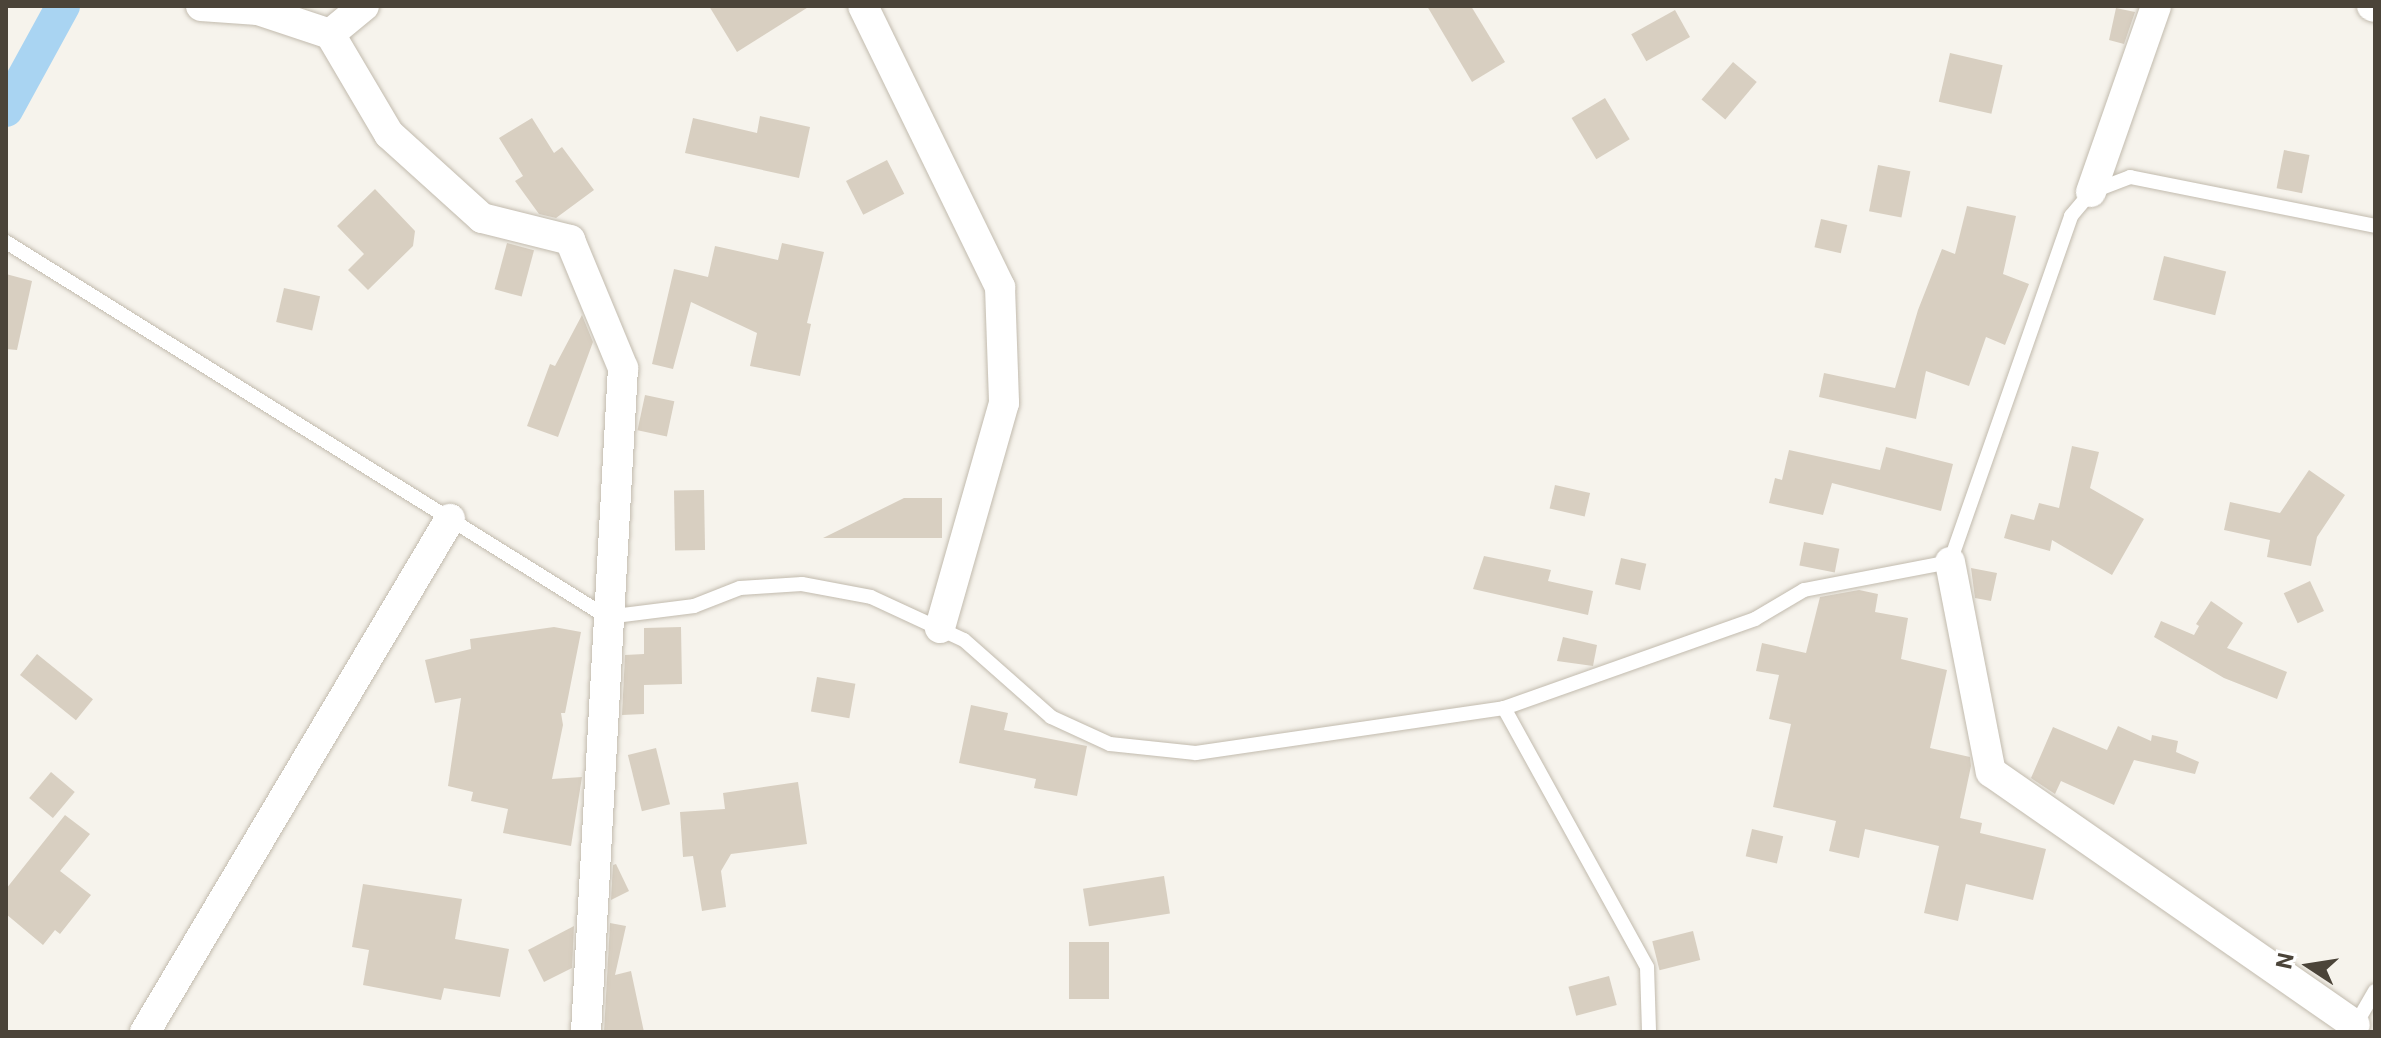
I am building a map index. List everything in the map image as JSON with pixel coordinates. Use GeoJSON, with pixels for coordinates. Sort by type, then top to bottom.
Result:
{"type":"FeatureCollection","features":[{"type":"Feature","properties":{"kind":"street"},"geometry":{"type":"LineString","coordinates":[[201,6],[258,10],[330,34],[389,134],[482,218],[570,240],[623,368],[586,1032]]}},
{"type":"Feature","properties":{"kind":"street"},"geometry":{"type":"LineString","coordinates":[[330,34],[364,6]]}},
{"type":"Feature","properties":{"kind":"street"},"geometry":{"type":"LineString","coordinates":[[863,6],[1000,287],[1004,403],[940,628]]}},
{"type":"Feature","properties":{"kind":"street"},"geometry":{"type":"LineString","coordinates":[[2091,192],[2156,6]]}},
{"type":"Feature","properties":{"kind":"street"},"geometry":{"type":"LineString","coordinates":[[145,1032],[450,519]]}},
{"type":"Feature","properties":{"kind":"street"},"geometry":{"type":"LineString","coordinates":[[1950,562],[1991,772],[2353,1028]]}},
{"type":"Feature","properties":{"kind":"lane"},"geometry":{"type":"LineString","coordinates":[[6,242],[607,617],[694,606],[740,588],[802,584],[871,597],[964,640],[1051,717],[1110,744],[1196,753],[1504,708],[1755,619],[1804,590],[1950,562],[2071,216],[2091,192],[2130,177],[2375,226]]}},
{"type":"Feature","properties":{"kind":"lane"},"geometry":{"type":"LineString","coordinates":[[1504,708],[1647,967],[1649,1032]]}},
{"type":"Feature","properties":{"kind":"lane"},"geometry":{"type":"LineString","coordinates":[[2353,1028],[2375,991]]}},
{"type":"Feature","properties":{"kind":"building"},"geometry":{"type":"Polygon","coordinates":[[[709,6],[810,6],[737,52],[709,6]]]}},
{"type":"Feature","properties":{"kind":"building"},"geometry":{"type":"Polygon","coordinates":[[[1427,6],[1471,6],[1505,62],[1472,82],[1427,6]]]}},
{"type":"Feature","properties":{"kind":"building"},"geometry":{"type":"Polygon","coordinates":[[[2116,8],[2135,12],[2124,44],[2109,40],[2116,8]]]}},
{"type":"Feature","properties":{"kind":"building"},"geometry":{"type":"Polygon","coordinates":[[[1675,10],[1690,37],[1646,61],[1631,34],[1675,10]]]}},
{"type":"Feature","properties":{"kind":"building"},"geometry":{"type":"Polygon","coordinates":[[[1950,53],[2003,65],[1991,114],[1939,102],[1950,53]]]}},
{"type":"Feature","properties":{"kind":"building"},"geometry":{"type":"Polygon","coordinates":[[[1733,62],[1757,82],[1725,119],[1702,100],[1733,62]]]}},
{"type":"Feature","properties":{"kind":"building"},"geometry":{"type":"Polygon","coordinates":[[[1605,98],[1630,139],[1596,159],[1572,118],[1605,98]]]}},
{"type":"Feature","properties":{"kind":"building"},"geometry":{"type":"Polygon","coordinates":[[[760,116],[810,127],[799,178],[685,153],[693,118],[757,133],[760,116]]]}},
{"type":"Feature","properties":{"kind":"building"},"geometry":{"type":"Polygon","coordinates":[[[532,118],[554,153],[562,147],[594,190],[556,218],[539,214],[515,181],[523,176],[499,138],[532,118]]]}},
{"type":"Feature","properties":{"kind":"building"},"geometry":{"type":"Polygon","coordinates":[[[2284,150],[2310,155],[2302,193],[2277,188],[2284,150]]]}},
{"type":"Feature","properties":{"kind":"building"},"geometry":{"type":"Polygon","coordinates":[[[887,160],[904,194],[863,215],[846,181],[887,160]]]}},
{"type":"Feature","properties":{"kind":"building"},"geometry":{"type":"Polygon","coordinates":[[[1878,165],[1910,171],[1901,217],[1869,211],[1878,165]]]}},
{"type":"Feature","properties":{"kind":"building"},"geometry":{"type":"Polygon","coordinates":[[[375,189],[415,231],[413,246],[368,290],[348,270],[364,254],[337,226],[375,189]]]}},
{"type":"Feature","properties":{"kind":"building"},"geometry":{"type":"Polygon","coordinates":[[[1967,206],[2016,216],[2003,274],[2029,284],[2005,345],[1986,337],[1969,386],[1926,371],[1916,419],[1819,397],[1824,373],[1895,388],[1918,310],[1942,249],[1955,254],[1967,206]]]}},
{"type":"Feature","properties":{"kind":"building"},"geometry":{"type":"Polygon","coordinates":[[[1821,219],[1847,225],[1841,253],[1814,247],[1821,219]]]}},
{"type":"Feature","properties":{"kind":"building"},"geometry":{"type":"Polygon","coordinates":[[[507,243],[534,250],[522,297],[495,289],[507,243]]]}},
{"type":"Feature","properties":{"kind":"building"},"geometry":{"type":"Polygon","coordinates":[[[782,243],[824,252],[807,323],[811,324],[800,376],[750,366],[757,333],[691,302],[673,369],[652,364],[674,269],[708,277],[715,246],[778,260],[782,243]]]}},
{"type":"Feature","properties":{"kind":"building"},"geometry":{"type":"Polygon","coordinates":[[[2164,256],[2226,271],[2215,315],[2153,300],[2164,256]]]}},
{"type":"Feature","properties":{"kind":"building"},"geometry":{"type":"Polygon","coordinates":[[[6,274],[32,281],[17,350],[6,349],[6,274]]]}},
{"type":"Feature","properties":{"kind":"building"},"geometry":{"type":"Polygon","coordinates":[[[284,288],[320,296],[312,330],[276,322],[284,288]]]}},
{"type":"Feature","properties":{"kind":"building"},"geometry":{"type":"Polygon","coordinates":[[[582,315],[593,342],[558,437],[527,426],[550,364],[555,366],[582,315]]]}},
{"type":"Feature","properties":{"kind":"building"},"geometry":{"type":"Polygon","coordinates":[[[645,395],[674,401],[667,436],[638,430],[645,395]]]}},
{"type":"Feature","properties":{"kind":"building"},"geometry":{"type":"Polygon","coordinates":[[[2072,446],[2099,452],[2090,488],[2144,519],[2112,575],[2052,540],[2050,551],[2004,538],[2011,514],[2034,520],[2039,503],[2059,508],[2072,446]]]}},
{"type":"Feature","properties":{"kind":"building"},"geometry":{"type":"Polygon","coordinates":[[[1886,447],[1953,464],[1941,511],[1832,483],[1823,515],[1769,503],[1775,478],[1782,480],[1789,450],[1880,470],[1886,447]]]}},
{"type":"Feature","properties":{"kind":"building"},"geometry":{"type":"Polygon","coordinates":[[[2309,470],[2345,495],[2317,537],[2311,566],[2267,557],[2270,540],[2224,530],[2230,502],[2280,513],[2309,470]]]}},
{"type":"Feature","properties":{"kind":"building"},"geometry":{"type":"Polygon","coordinates":[[[1555,485],[1590,493],[1585,516],[1550,508],[1555,485]]]}},
{"type":"Feature","properties":{"kind":"building"},"geometry":{"type":"Polygon","coordinates":[[[704,490],[705,550],[675,551],[674,491],[704,490]]]}},
{"type":"Feature","properties":{"kind":"building"},"geometry":{"type":"Polygon","coordinates":[[[904,498],[942,498],[942,538],[823,538],[904,498]]]}},
{"type":"Feature","properties":{"kind":"building"},"geometry":{"type":"Polygon","coordinates":[[[1804,542],[1839,549],[1835,572],[1799,566],[1804,542]]]}},
{"type":"Feature","properties":{"kind":"building"},"geometry":{"type":"Polygon","coordinates":[[[1484,556],[1551,570],[1548,581],[1593,591],[1588,615],[1473,589],[1484,556]]]}},
{"type":"Feature","properties":{"kind":"building"},"geometry":{"type":"Polygon","coordinates":[[[1621,558],[1646,564],[1640,590],[1615,584],[1621,558]]]}},
{"type":"Feature","properties":{"kind":"building"},"geometry":{"type":"Polygon","coordinates":[[[1971,568],[1997,573],[1991,601],[1975,598],[1971,568]]]}},
{"type":"Feature","properties":{"kind":"building"},"geometry":{"type":"Polygon","coordinates":[[[2310,581],[2324,611],[2298,623],[2284,593],[2310,581]]]}},
{"type":"Feature","properties":{"kind":"building"},"geometry":{"type":"Polygon","coordinates":[[[1859,590],[1878,594],[1875,612],[1908,618],[1901,659],[1947,670],[1930,748],[1970,757],[1971,766],[1960,818],[1982,823],[1980,833],[2046,849],[2033,900],[1966,884],[1958,921],[1924,913],[1939,846],[1865,829],[1859,858],[1829,851],[1836,821],[1773,807],[1791,724],[1769,719],[1779,675],[1756,671],[1762,643],[1806,653],[1820,597],[1859,590]]]}},
{"type":"Feature","properties":{"kind":"building"},"geometry":{"type":"Polygon","coordinates":[[[2211,601],[2243,623],[2227,648],[2287,672],[2277,699],[2224,678],[2154,637],[2161,621],[2194,635],[2199,626],[2196,624],[2211,601]]]}},
{"type":"Feature","properties":{"kind":"building"},"geometry":{"type":"Polygon","coordinates":[[[554,627],[581,632],[565,713],[561,713],[563,725],[552,779],[582,777],[571,846],[503,833],[508,809],[471,801],[473,792],[448,786],[461,698],[435,703],[425,660],[471,649],[470,639],[554,627]]]}},
{"type":"Feature","properties":{"kind":"building"},"geometry":{"type":"Polygon","coordinates":[[[681,627],[682,684],[644,685],[644,714],[622,715],[625,655],[644,654],[644,628],[681,627]]]}},
{"type":"Feature","properties":{"kind":"building"},"geometry":{"type":"Polygon","coordinates":[[[1563,637],[1597,645],[1593,666],[1557,661],[1563,637]]]}},
{"type":"Feature","properties":{"kind":"building"},"geometry":{"type":"Polygon","coordinates":[[[37,654],[93,699],[76,720],[20,675],[37,654]]]}},
{"type":"Feature","properties":{"kind":"building"},"geometry":{"type":"Polygon","coordinates":[[[817,677],[855,684],[849,718],[811,711],[817,677]]]}},
{"type":"Feature","properties":{"kind":"building"},"geometry":{"type":"Polygon","coordinates":[[[971,705],[1008,713],[1004,730],[1087,746],[1077,796],[1034,788],[1036,779],[959,763],[971,705]]]}},
{"type":"Feature","properties":{"kind":"building"},"geometry":{"type":"Polygon","coordinates":[[[2118,726],[2151,741],[2152,735],[2178,741],[2176,752],[2199,762],[2195,774],[2134,760],[2114,805],[2061,781],[2055,794],[2031,778],[2053,727],[2107,750],[2118,726]]]}},
{"type":"Feature","properties":{"kind":"building"},"geometry":{"type":"Polygon","coordinates":[[[656,748],[670,804],[642,811],[628,755],[656,748]]]}},
{"type":"Feature","properties":{"kind":"building"},"geometry":{"type":"Polygon","coordinates":[[[51,772],[75,792],[53,818],[29,798],[51,772]]]}},
{"type":"Feature","properties":{"kind":"building"},"geometry":{"type":"Polygon","coordinates":[[[798,782],[807,844],[731,854],[721,871],[726,907],[702,911],[693,856],[683,857],[680,812],[725,809],[723,793],[798,782]]]}},
{"type":"Feature","properties":{"kind":"building"},"geometry":{"type":"Polygon","coordinates":[[[65,815],[90,834],[60,871],[91,895],[60,934],[55,930],[43,945],[6,914],[6,889],[65,815]]]}},
{"type":"Feature","properties":{"kind":"building"},"geometry":{"type":"Polygon","coordinates":[[[1752,829],[1783,836],[1777,863],[1746,856],[1752,829]]]}},
{"type":"Feature","properties":{"kind":"building"},"geometry":{"type":"Polygon","coordinates":[[[616,864],[629,891],[611,900],[613,865],[616,864]]]}},
{"type":"Feature","properties":{"kind":"building"},"geometry":{"type":"Polygon","coordinates":[[[1164,876],[1170,914],[1089,926],[1083,889],[1164,876]]]}},
{"type":"Feature","properties":{"kind":"building"},"geometry":{"type":"Polygon","coordinates":[[[363,884],[462,899],[455,939],[509,949],[500,997],[444,988],[441,1000],[363,985],[369,950],[352,947],[363,884]]]}},
{"type":"Feature","properties":{"kind":"building"},"geometry":{"type":"Polygon","coordinates":[[[610,923],[626,926],[615,975],[631,971],[644,1032],[604,1032],[610,923]]]}},
{"type":"Feature","properties":{"kind":"building"},"geometry":{"type":"Polygon","coordinates":[[[574,926],[572,968],[544,982],[528,950],[574,926]]]}},
{"type":"Feature","properties":{"kind":"building"},"geometry":{"type":"Polygon","coordinates":[[[1693,931],[1700,960],[1660,970],[1652,941],[1693,931]]]}},
{"type":"Feature","properties":{"kind":"building"},"geometry":{"type":"Polygon","coordinates":[[[1069,942],[1109,942],[1109,999],[1069,999],[1069,942]]]}},
{"type":"Feature","properties":{"kind":"building"},"geometry":{"type":"Polygon","coordinates":[[[1609,976],[1617,1005],[1576,1016],[1568,987],[1609,976]]]}},
{"type":"Feature","properties":{"kind":"waterway"},"geometry":{"type":"LineString","coordinates":[[6,110],[63,6]]}}]}
